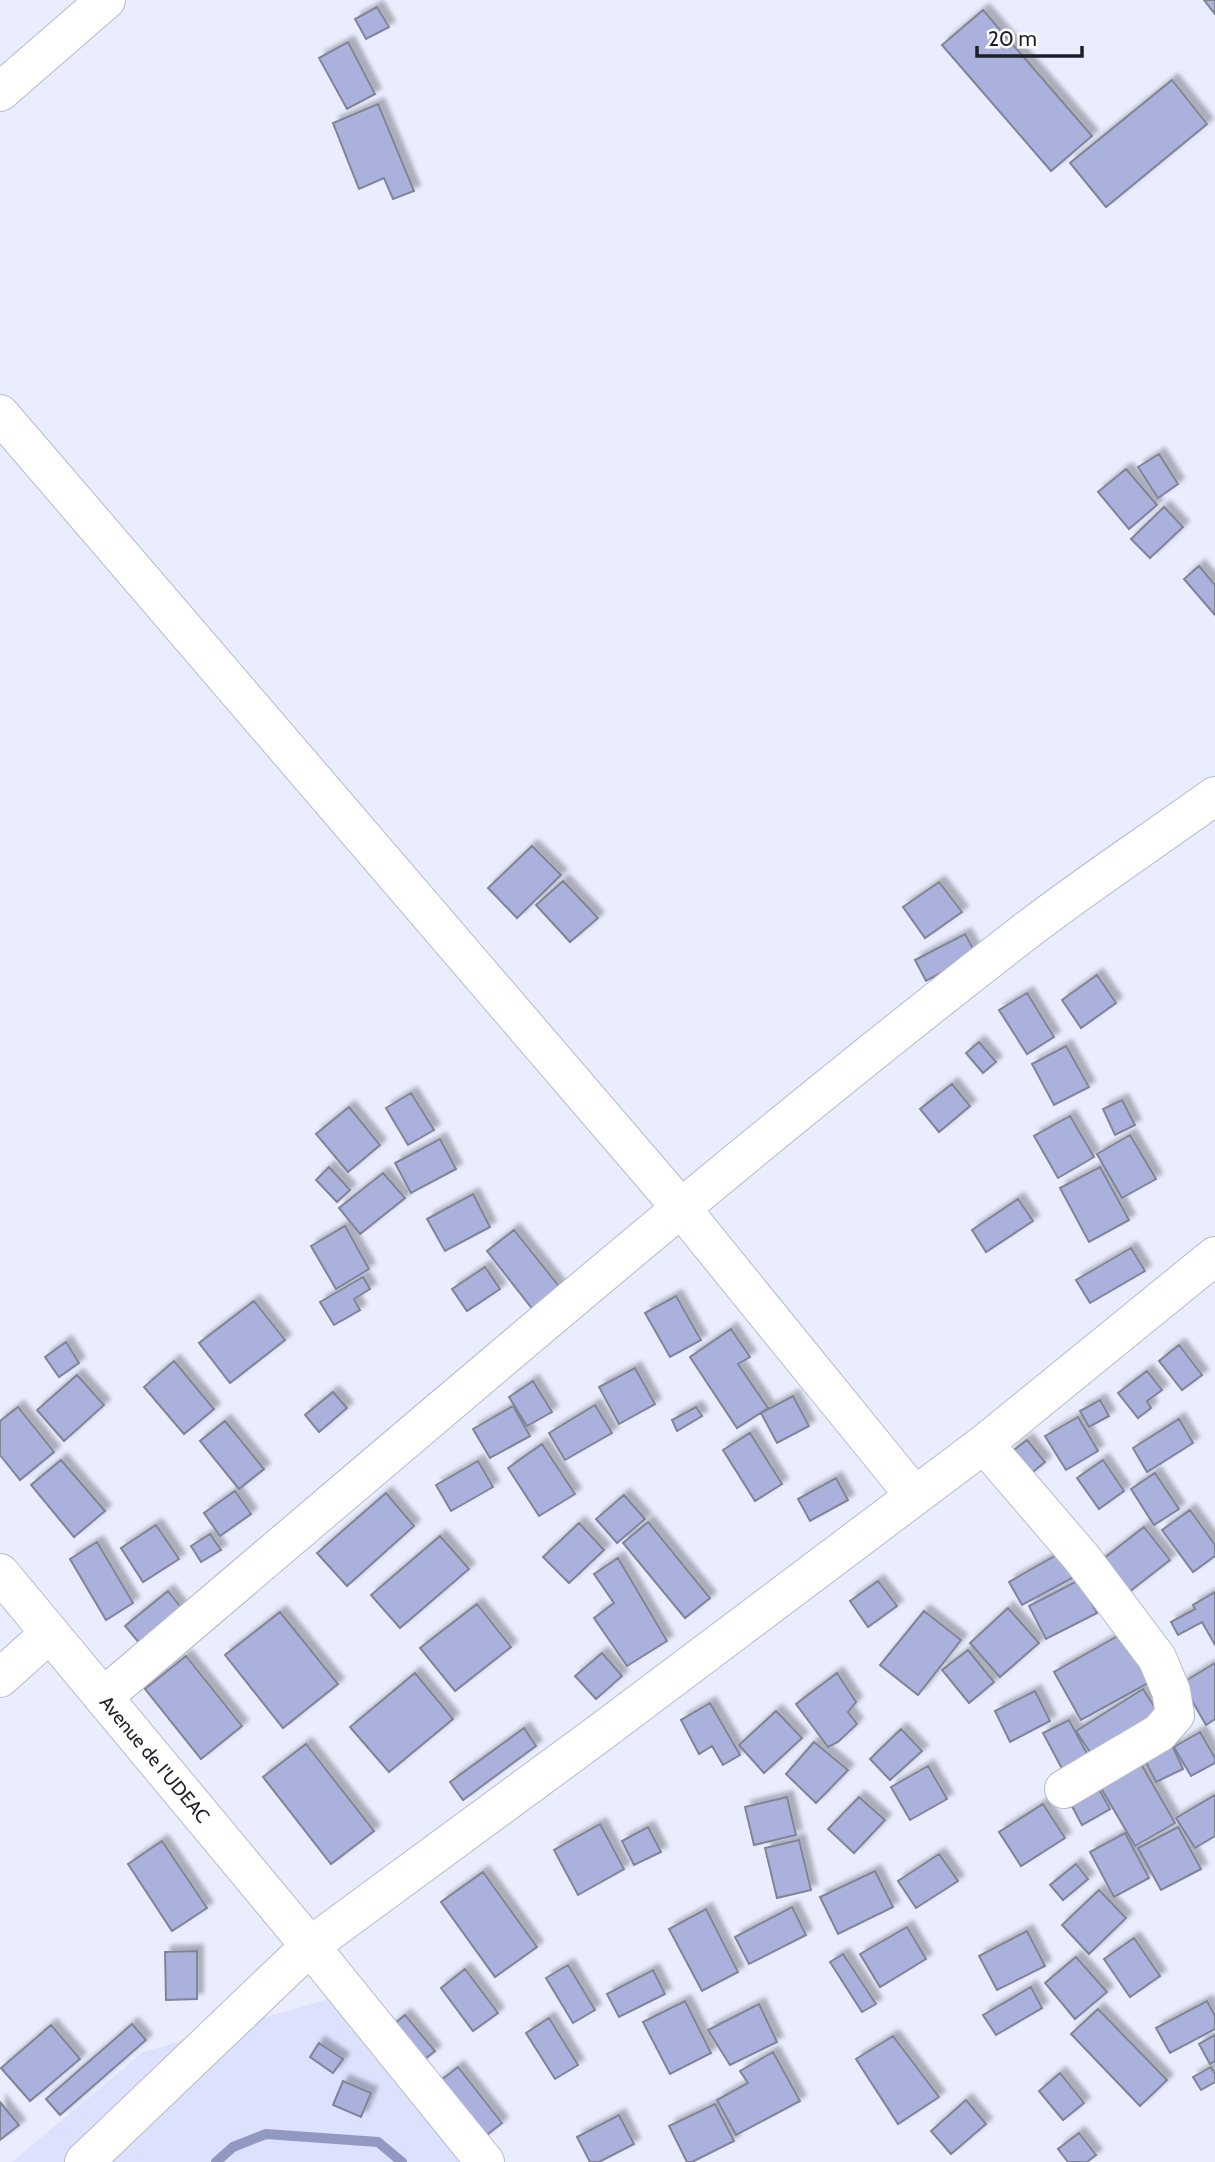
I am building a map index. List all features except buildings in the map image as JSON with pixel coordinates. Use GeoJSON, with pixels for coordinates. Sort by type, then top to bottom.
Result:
{"type":"FeatureCollection","features":[{"type":"Feature","properties":{"kind":"street"},"geometry":{"type":"LineString","coordinates":[[0,92],[106,0]]}},
{"type":"Feature","properties":{"kind":"street"},"geometry":{"type":"LineString","coordinates":[[0,414],[681,1208],[914,1495]]}},
{"type":"Feature","properties":{"kind":"street"},"geometry":{"type":"LineString","coordinates":[[103,1697],[681,1208],[835,1083],[1025,932],[1215,796]]}},
{"type":"Feature","properties":{"kind":"street"},"geometry":{"type":"LineString","coordinates":[[84,2162],[310,1946],[597,1735],[984,1444],[1215,1256]]}},
{"type":"Feature","properties":{"kind":"street"},"geometry":{"type":"LineString","coordinates":[[984,1444],[1081,1557],[1157,1658],[1171,1691],[1175,1715],[1159,1733],[1064,1790]]}},
{"type":"Feature","properties":{"kind":"street","name":"Avenue de I'UDEAC"},"geometry":{"type":"LineString","coordinates":[[0,1573],[310,1946],[485,2162]]}},
{"type":"Feature","properties":{"kind":"street"},"geometry":{"type":"LineString","coordinates":[[0,1678],[50,1633]]}},
{"type":"Feature","properties":{"kind":"shaded area"},"geometry":{"type":"Polygon","coordinates":[[[336,1997],[485,2162],[12,2162],[143,2052],[336,1997]]]}},
{"type":"Feature","properties":{"kind":"waterway"},"geometry":{"type":"LineString","coordinates":[[216,2162],[233,2147],[266,2134],[378,2142],[402,2162]]}}]}
